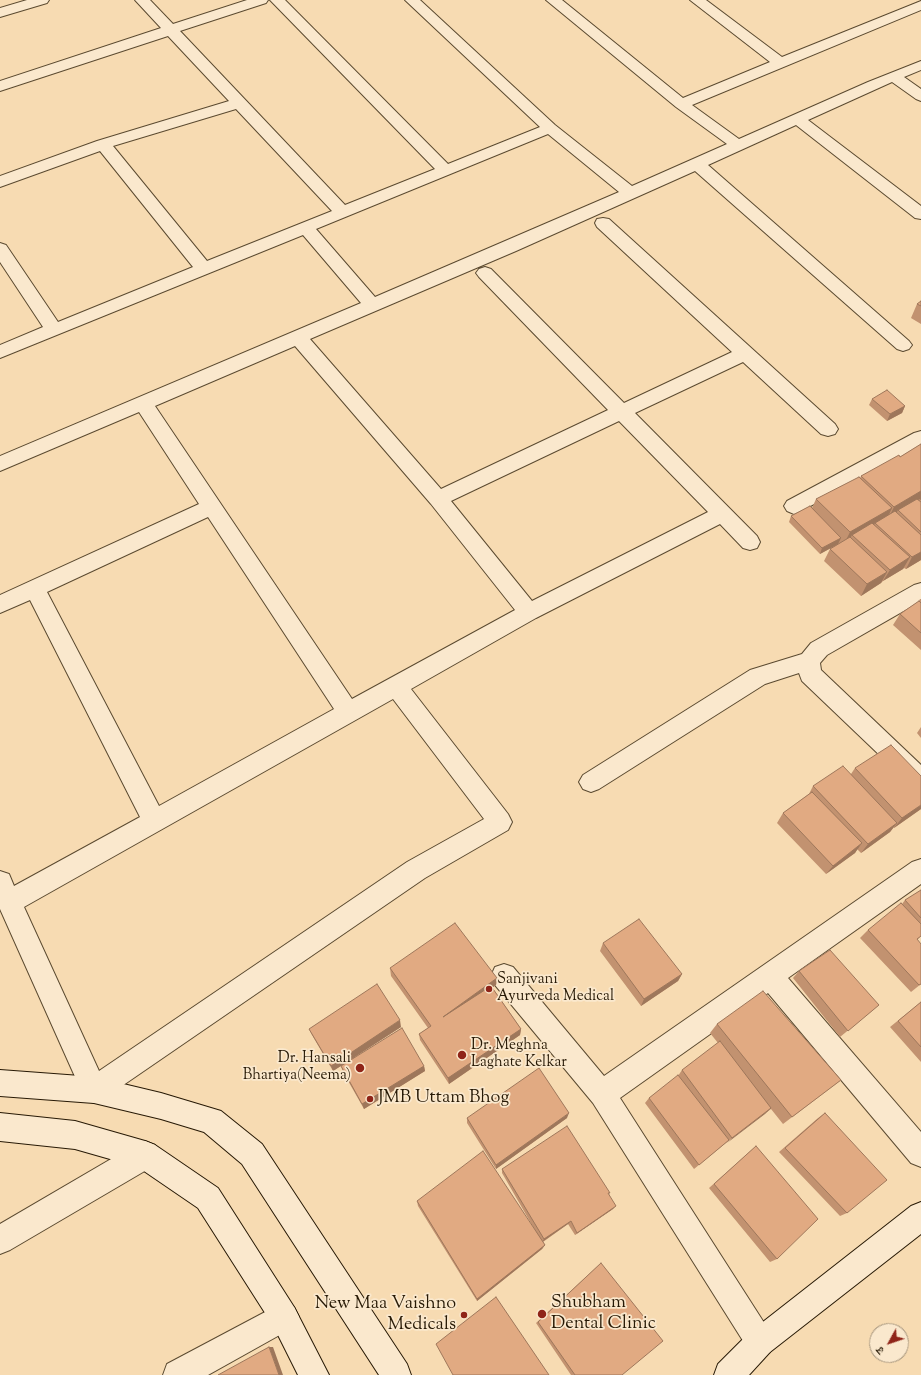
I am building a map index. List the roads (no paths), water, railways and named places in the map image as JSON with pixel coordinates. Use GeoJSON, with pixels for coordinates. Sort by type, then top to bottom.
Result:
{"type":"FeatureCollection","features":[{"type":"Feature","properties":{"kind":"street"},"geometry":{"type":"LineString","coordinates":[[0,13],[42,0]]}},
{"type":"Feature","properties":{"kind":"street"},"geometry":{"type":"LineString","coordinates":[[142,0],[342,212]]}},
{"type":"Feature","properties":{"kind":"street"},"geometry":{"type":"LineString","coordinates":[[0,86],[171,31],[261,0]]}},
{"type":"Feature","properties":{"kind":"street"},"geometry":{"type":"LineString","coordinates":[[277,0],[445,170]]}},
{"type":"Feature","properties":{"kind":"street"},"geometry":{"type":"LineString","coordinates":[[412,0],[550,128],[631,194]]}},
{"type":"Feature","properties":{"kind":"street"},"geometry":{"type":"LineString","coordinates":[[553,0],[681,104],[738,145]]}},
{"type":"Feature","properties":{"kind":"street"},"geometry":{"type":"LineString","coordinates":[[697,0],[781,63]]}},
{"type":"Feature","properties":{"kind":"street"},"geometry":{"type":"LineString","coordinates":[[681,104],[921,5]]}},
{"type":"Feature","properties":{"kind":"street"},"geometry":{"type":"LineString","coordinates":[[0,464],[373,306],[921,66]]}},
{"type":"Feature","properties":{"kind":"street"},"geometry":{"type":"LineString","coordinates":[[894,77],[921,96]]}},
{"type":"Feature","properties":{"kind":"street"},"geometry":{"type":"LineString","coordinates":[[0,182],[103,144],[239,103]]}},
{"type":"Feature","properties":{"kind":"street"},"geometry":{"type":"LineString","coordinates":[[797,119],[921,214]]}},
{"type":"Feature","properties":{"kind":"street"},"geometry":{"type":"LineString","coordinates":[[0,352],[550,128]]}},
{"type":"Feature","properties":{"kind":"street"},"geometry":{"type":"LineString","coordinates":[[103,144],[204,268]]}},
{"type":"Feature","properties":{"kind":"street"},"geometry":{"type":"LineString","coordinates":[[697,164],[903,345]]}},
{"type":"Feature","properties":{"kind":"street"},"geometry":{"type":"LineString","coordinates":[[603,223],[828,429]]}},
{"type":"Feature","properties":{"kind":"street"},"geometry":{"type":"LineString","coordinates":[[305,227],[373,306]]}},
{"type":"Feature","properties":{"kind":"street"},"geometry":{"type":"LineString","coordinates":[[0,249],[54,330]]}},
{"type":"Feature","properties":{"kind":"street"},"geometry":{"type":"LineString","coordinates":[[485,273],[750,542]]}},
{"type":"Feature","properties":{"kind":"street"},"geometry":{"type":"LineString","coordinates":[[298,337],[438,499],[528,612]]}},
{"type":"Feature","properties":{"kind":"street"},"geometry":{"type":"LineString","coordinates":[[438,499],[745,353]]}},
{"type":"Feature","properties":{"kind":"street"},"geometry":{"type":"LineString","coordinates":[[143,403],[349,713]]}},
{"type":"Feature","properties":{"kind":"street"},"geometry":{"type":"LineString","coordinates":[[794,506],[921,438]]}},
{"type":"Feature","properties":{"kind":"street"},"geometry":{"type":"LineString","coordinates":[[0,604],[212,506]]}},
{"type":"Feature","properties":{"kind":"street"},"geometry":{"type":"LineString","coordinates":[[94,1090],[4,892],[154,821],[528,612],[722,514]]}},
{"type":"Feature","properties":{"kind":"street"},"geometry":{"type":"LineString","coordinates":[[34,588],[154,821]]}},
{"type":"Feature","properties":{"kind":"street"},"geometry":{"type":"LineString","coordinates":[[591,782],[758,677],[809,661],[819,649],[921,591]]}},
{"type":"Feature","properties":{"kind":"street"},"geometry":{"type":"LineString","coordinates":[[809,661],[810,674],[921,780]]}},
{"type":"Feature","properties":{"kind":"street"},"geometry":{"type":"LineString","coordinates":[[94,1090],[416,870],[500,822],[396,686]]}},
{"type":"Feature","properties":{"kind":"street"},"geometry":{"type":"LineString","coordinates":[[602,1094],[921,870]]}},
{"type":"Feature","properties":{"kind":"street"},"geometry":{"type":"LineString","coordinates":[[504,976],[602,1094],[760,1342]]}},
{"type":"Feature","properties":{"kind":"street"},"geometry":{"type":"LineString","coordinates":[[770,976],[921,1153]]}},
{"type":"Feature","properties":{"kind":"street"},"geometry":{"type":"LineString","coordinates":[[0,1083],[94,1090],[161,1106],[211,1121],[252,1154],[396,1375]]}},
{"type":"Feature","properties":{"kind":"street"},"geometry":{"type":"LineString","coordinates":[[0,1127],[75,1135],[145,1155],[208,1198],[284,1317],[314,1375]]}},
{"type":"Feature","properties":{"kind":"street"},"geometry":{"type":"LineString","coordinates":[[0,1240],[145,1155]]}},
{"type":"Feature","properties":{"kind":"street"},"geometry":{"type":"LineString","coordinates":[[729,1375],[760,1342],[921,1216]]}},
{"type":"Feature","properties":{"kind":"street"},"geometry":{"type":"LineString","coordinates":[[178,1375],[284,1317]]}},
{"type":"Feature","properties":{"kind":"place","name":"Sanjivani Ayurveda Medical"},"geometry":{"type":"Point","coordinates":[489,989]}},
{"type":"Feature","properties":{"kind":"place","name":"Dr. Meghna Laghate Kelkar"},"geometry":{"type":"Point","coordinates":[462,1055]}},
{"type":"Feature","properties":{"kind":"place","name":"Dr. Hansali Bhartiya(Neema)"},"geometry":{"type":"Point","coordinates":[360,1068]}},
{"type":"Feature","properties":{"kind":"place","name":"JMB Uttam Bhog"},"geometry":{"type":"Point","coordinates":[370,1099]}},
{"type":"Feature","properties":{"kind":"place","name":"Shubham Dental Clinic"},"geometry":{"type":"Point","coordinates":[542,1314]}},
{"type":"Feature","properties":{"kind":"place","name":"New Maa Vaishno Medicals"},"geometry":{"type":"Point","coordinates":[464,1315]}}]}
